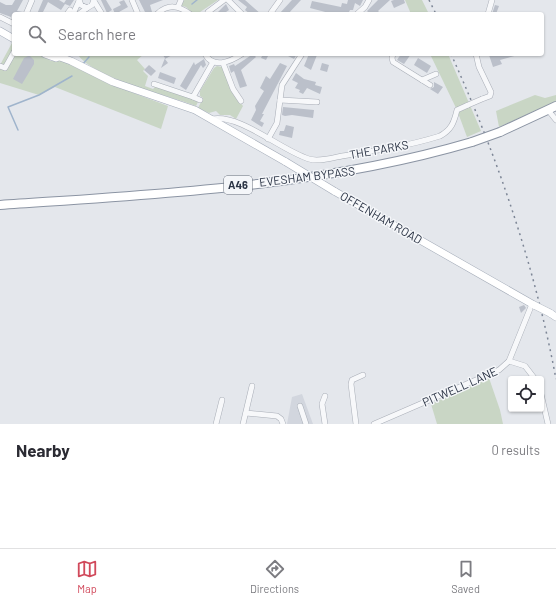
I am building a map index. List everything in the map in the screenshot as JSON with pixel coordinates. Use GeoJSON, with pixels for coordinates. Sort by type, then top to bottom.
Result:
{"type":"FeatureCollection","features":[{"type":"Feature","properties":{"kind":"highway","name":"EVESHAM BYPASS"},"geometry":{"type":"LineString","coordinates":[[0,205],[129,196],[282,181],[346,172],[397,162],[472,142],[500,132],[552,108]]}},
{"type":"Feature","properties":{"kind":"main road"},"geometry":{"type":"LineString","coordinates":[[0,30],[12,38]]}},
{"type":"Feature","properties":{"kind":"main road","name":"OFFENHAM ROAD"},"geometry":{"type":"LineString","coordinates":[[48,56],[52,58],[62,56],[113,82],[214,116],[334,191],[553,315]]}},
{"type":"Feature","properties":{"kind":"main road","name":"OFFENHAM ROAD"},"geometry":{"type":"LineString","coordinates":[[74,56],[81,66]]}},
{"type":"Feature","properties":{"kind":"street"},"geometry":{"type":"LineString","coordinates":[[27,12],[32,0]]}},
{"type":"Feature","properties":{"kind":"street"},"geometry":{"type":"LineString","coordinates":[[71,12],[79,0],[82,6],[97,12]]}},
{"type":"Feature","properties":{"kind":"street"},"geometry":{"type":"LineString","coordinates":[[82,12],[88,8],[94,0],[100,12]]}},
{"type":"Feature","properties":{"kind":"street"},"geometry":{"type":"LineString","coordinates":[[132,0],[137,12]]}},
{"type":"Feature","properties":{"kind":"street"},"geometry":{"type":"LineString","coordinates":[[178,8],[180,0]]}},
{"type":"Feature","properties":{"kind":"street"},"geometry":{"type":"LineString","coordinates":[[208,12],[224,0]]}},
{"type":"Feature","properties":{"kind":"street"},"geometry":{"type":"LineString","coordinates":[[228,0],[240,12]]}},
{"type":"Feature","properties":{"kind":"street"},"geometry":{"type":"LineString","coordinates":[[271,12],[280,0]]}},
{"type":"Feature","properties":{"kind":"street"},"geometry":{"type":"LineString","coordinates":[[362,12],[368,0]]}},
{"type":"Feature","properties":{"kind":"street"},"geometry":{"type":"LineString","coordinates":[[489,12],[492,0]]}},
{"type":"Feature","properties":{"kind":"street"},"geometry":{"type":"LineString","coordinates":[[159,12],[169,6],[186,12]]}},
{"type":"Feature","properties":{"kind":"street"},"geometry":{"type":"LineString","coordinates":[[0,17],[12,23]]}},
{"type":"Feature","properties":{"kind":"street"},"geometry":{"type":"LineString","coordinates":[[0,66],[6,68],[12,56]]}},
{"type":"Feature","properties":{"kind":"street"},"geometry":{"type":"LineString","coordinates":[[207,56],[213,62],[223,63],[238,56]]}},
{"type":"Feature","properties":{"kind":"street"},"geometry":{"type":"LineString","coordinates":[[268,139],[277,123],[282,85],[301,56]]}},
{"type":"Feature","properties":{"kind":"street"},"geometry":{"type":"LineString","coordinates":[[393,56],[393,62],[430,85]]}},
{"type":"Feature","properties":{"kind":"street","name":"THE PARKS"},"geometry":{"type":"LineString","coordinates":[[214,116],[232,120],[313,160],[380,150],[440,136],[448,132],[453,125],[457,110],[490,96],[492,92],[479,67],[476,56]]}},
{"type":"Feature","properties":{"kind":"street"},"geometry":{"type":"LineString","coordinates":[[193,97],[213,62]]}},
{"type":"Feature","properties":{"kind":"street"},"geometry":{"type":"LineString","coordinates":[[223,63],[233,89],[241,101]]}},
{"type":"Feature","properties":{"kind":"street"},"geometry":{"type":"LineString","coordinates":[[422,80],[426,74]]}},
{"type":"Feature","properties":{"kind":"street"},"geometry":{"type":"LineString","coordinates":[[422,80],[436,74]]}},
{"type":"Feature","properties":{"kind":"street"},"geometry":{"type":"LineString","coordinates":[[154,84],[178,91],[200,100]]}},
{"type":"Feature","properties":{"kind":"street"},"geometry":{"type":"LineString","coordinates":[[280,100],[317,102]]}},
{"type":"Feature","properties":{"kind":"street"},"geometry":{"type":"LineString","coordinates":[[552,108],[556,120]]}},
{"type":"Feature","properties":{"kind":"street","name":"PITWELL LANE"},"geometry":{"type":"LineString","coordinates":[[374,424],[499,370],[509,361],[533,305]]}},
{"type":"Feature","properties":{"kind":"street"},"geometry":{"type":"LineString","coordinates":[[509,361],[525,366],[532,376]]}},
{"type":"Feature","properties":{"kind":"street"},"geometry":{"type":"LineString","coordinates":[[356,424],[351,384],[352,380],[363,375]]}},
{"type":"Feature","properties":{"kind":"street"},"geometry":{"type":"LineString","coordinates":[[243,424],[252,386]]}},
{"type":"Feature","properties":{"kind":"street"},"geometry":{"type":"LineString","coordinates":[[325,396],[322,404],[325,424]]}},
{"type":"Feature","properties":{"kind":"street"},"geometry":{"type":"LineString","coordinates":[[216,424],[222,400]]}},
{"type":"Feature","properties":{"kind":"street"},"geometry":{"type":"LineString","coordinates":[[300,406],[306,424]]}},
{"type":"Feature","properties":{"kind":"street"},"geometry":{"type":"LineString","coordinates":[[544,407],[548,424]]}},
{"type":"Feature","properties":{"kind":"street"},"geometry":{"type":"LineString","coordinates":[[246,413],[279,417],[283,424]]}},
{"type":"Feature","properties":{"kind":"shaded area"},"geometry":{"type":"Polygon","coordinates":[[[302,394],[313,424],[287,424],[292,397],[302,394]]]}},
{"type":"Feature","properties":{"kind":"green space"},"geometry":{"type":"Polygon","coordinates":[[[181,0],[218,0],[200,12],[191,12],[186,7],[179,5],[181,0]]]}},
{"type":"Feature","properties":{"kind":"green space"},"geometry":{"type":"Polygon","coordinates":[[[405,0],[422,0],[428,12],[410,12],[405,0]]]}},
{"type":"Feature","properties":{"kind":"green space"},"geometry":{"type":"Polygon","coordinates":[[[12,43],[12,56],[44,56],[51,61],[65,61],[115,86],[168,106],[161,129],[55,87],[39,95],[0,83],[0,65],[12,43]]]}},
{"type":"Feature","properties":{"kind":"green space"},"geometry":{"type":"Polygon","coordinates":[[[79,56],[142,56],[137,60],[145,69],[143,71],[148,76],[145,86],[153,89],[155,87],[176,92],[198,102],[196,106],[132,85],[99,71],[86,63],[79,56]]]}},
{"type":"Feature","properties":{"kind":"green space"},"geometry":{"type":"Polygon","coordinates":[[[431,56],[449,56],[481,131],[467,137],[457,110],[431,56]]]}},
{"type":"Feature","properties":{"kind":"green space"},"geometry":{"type":"Polygon","coordinates":[[[217,66],[222,67],[233,94],[243,106],[236,119],[230,115],[220,115],[216,111],[209,113],[198,108],[203,98],[200,96],[200,91],[214,68],[217,66]]]}},
{"type":"Feature","properties":{"kind":"green space"},"geometry":{"type":"Polygon","coordinates":[[[535,95],[545,98],[556,95],[556,101],[499,127],[496,111],[535,95]]]}},
{"type":"Feature","properties":{"kind":"green space"},"geometry":{"type":"Polygon","coordinates":[[[489,378],[500,410],[503,424],[437,424],[431,404],[489,378]]]}},
{"type":"Feature","properties":{"kind":"building"},"geometry":{"type":"Polygon","coordinates":[[[15,0],[23,0],[17,11],[23,12],[12,12],[11,17],[0,13],[0,2],[6,5],[12,5],[15,0]]]}},
{"type":"Feature","properties":{"kind":"building"},"geometry":{"type":"Polygon","coordinates":[[[43,0],[59,0],[64,3],[66,0],[74,0],[70,6],[65,4],[61,10],[48,2],[43,12],[38,12],[43,0]]]}},
{"type":"Feature","properties":{"kind":"building"},"geometry":{"type":"Polygon","coordinates":[[[101,0],[106,0],[112,10],[107,12],[101,0]]]}},
{"type":"Feature","properties":{"kind":"building"},"geometry":{"type":"Polygon","coordinates":[[[124,0],[128,7],[119,12],[114,12],[113,9],[121,5],[119,2],[124,0]]]}},
{"type":"Feature","properties":{"kind":"building"},"geometry":{"type":"Polygon","coordinates":[[[139,0],[163,0],[150,5],[152,12],[145,12],[139,0]]]}},
{"type":"Feature","properties":{"kind":"building"},"geometry":{"type":"Polygon","coordinates":[[[238,0],[245,0],[259,12],[248,12],[245,10],[247,7],[238,0]]]}},
{"type":"Feature","properties":{"kind":"building"},"geometry":{"type":"Polygon","coordinates":[[[292,0],[301,0],[290,12],[281,12],[292,0]]]}},
{"type":"Feature","properties":{"kind":"building"},"geometry":{"type":"Polygon","coordinates":[[[348,0],[363,0],[360,6],[355,3],[353,10],[350,10],[349,12],[325,12],[310,8],[312,1],[341,7],[342,3],[347,4],[348,0]]]}},
{"type":"Feature","properties":{"kind":"building"},"geometry":{"type":"Polygon","coordinates":[[[378,0],[390,0],[378,11],[379,12],[367,11],[378,0]]]}},
{"type":"Feature","properties":{"kind":"building"},"geometry":{"type":"Polygon","coordinates":[[[404,0],[405,3],[394,8],[391,1],[404,0]]]}},
{"type":"Feature","properties":{"kind":"building"},"geometry":{"type":"Polygon","coordinates":[[[226,4],[229,10],[226,12],[218,12],[226,4]]]}},
{"type":"Feature","properties":{"kind":"building"},"geometry":{"type":"Polygon","coordinates":[[[495,5],[499,6],[497,12],[493,12],[495,5]]]}},
{"type":"Feature","properties":{"kind":"building"},"geometry":{"type":"Polygon","coordinates":[[[28,56],[34,60],[34,64],[22,84],[13,79],[24,58],[28,56]]]}},
{"type":"Feature","properties":{"kind":"building"},"geometry":{"type":"Polygon","coordinates":[[[164,56],[170,56],[165,59],[168,63],[161,68],[165,58],[164,56]]]}},
{"type":"Feature","properties":{"kind":"building"},"geometry":{"type":"Polygon","coordinates":[[[250,56],[256,57],[241,70],[247,86],[240,88],[234,71],[231,73],[229,66],[234,64],[235,66],[250,56]]]}},
{"type":"Feature","properties":{"kind":"building"},"geometry":{"type":"Polygon","coordinates":[[[262,56],[268,56],[266,60],[261,58],[262,56]]]}},
{"type":"Feature","properties":{"kind":"building"},"geometry":{"type":"Polygon","coordinates":[[[288,56],[296,56],[294,59],[288,56]]]}},
{"type":"Feature","properties":{"kind":"building"},"geometry":{"type":"Polygon","coordinates":[[[308,56],[317,56],[311,70],[304,66],[308,56]]]}},
{"type":"Feature","properties":{"kind":"building"},"geometry":{"type":"Polygon","coordinates":[[[400,56],[410,56],[404,64],[397,60],[400,56]]]}},
{"type":"Feature","properties":{"kind":"building"},"geometry":{"type":"Polygon","coordinates":[[[489,56],[514,56],[500,60],[502,64],[493,67],[489,56]]]}},
{"type":"Feature","properties":{"kind":"building"},"geometry":{"type":"Polygon","coordinates":[[[418,58],[431,66],[427,73],[414,65],[418,58]]]}},
{"type":"Feature","properties":{"kind":"building"},"geometry":{"type":"Polygon","coordinates":[[[204,59],[206,65],[203,68],[201,65],[186,90],[180,86],[194,62],[195,65],[204,59]]]}},
{"type":"Feature","properties":{"kind":"building"},"geometry":{"type":"Polygon","coordinates":[[[280,63],[287,66],[262,114],[264,114],[260,121],[264,123],[262,127],[251,120],[256,110],[255,106],[264,91],[260,88],[266,76],[270,79],[280,63]]]}},
{"type":"Feature","properties":{"kind":"building"},"geometry":{"type":"Polygon","coordinates":[[[322,63],[329,65],[327,72],[320,70],[322,63]]]}},
{"type":"Feature","properties":{"kind":"building"},"geometry":{"type":"Polygon","coordinates":[[[149,65],[156,71],[151,76],[144,70],[149,65]]]}},
{"type":"Feature","properties":{"kind":"building"},"geometry":{"type":"Polygon","coordinates":[[[160,72],[176,78],[174,84],[158,78],[160,72]]]}},
{"type":"Feature","properties":{"kind":"building"},"geometry":{"type":"Polygon","coordinates":[[[296,73],[304,79],[316,82],[315,85],[322,87],[320,94],[307,88],[303,94],[299,92],[300,90],[295,88],[298,83],[292,80],[296,73]]]}},
{"type":"Feature","properties":{"kind":"building"},"geometry":{"type":"Polygon","coordinates":[[[434,82],[443,87],[438,94],[430,89],[434,87],[434,82]]]}},
{"type":"Feature","properties":{"kind":"building"},"geometry":{"type":"Polygon","coordinates":[[[283,107],[314,110],[313,118],[282,115],[283,107]]]}},
{"type":"Feature","properties":{"kind":"building"},"geometry":{"type":"Polygon","coordinates":[[[286,125],[294,127],[292,138],[279,135],[280,131],[284,131],[286,125]]]}},
{"type":"Feature","properties":{"kind":"building"},"geometry":{"type":"Polygon","coordinates":[[[524,305],[526,308],[521,313],[519,307],[524,305]]]}},
{"type":"Feature","properties":{"kind":"waterway"},"geometry":{"type":"LineString","coordinates":[[192,4],[197,0]]}},
{"type":"Feature","properties":{"kind":"waterway"},"geometry":{"type":"LineString","coordinates":[[82,65],[89,57]]}},
{"type":"Feature","properties":{"kind":"waterway"},"geometry":{"type":"LineString","coordinates":[[18,130],[8,107],[39,95],[72,76]]}},
{"type":"Feature","properties":{"kind":"railway"},"geometry":{"type":"LineString","coordinates":[[429,0],[435,12]]}},
{"type":"Feature","properties":{"kind":"railway"},"geometry":{"type":"LineString","coordinates":[[452,56],[499,173],[526,254],[556,379]]}}]}
